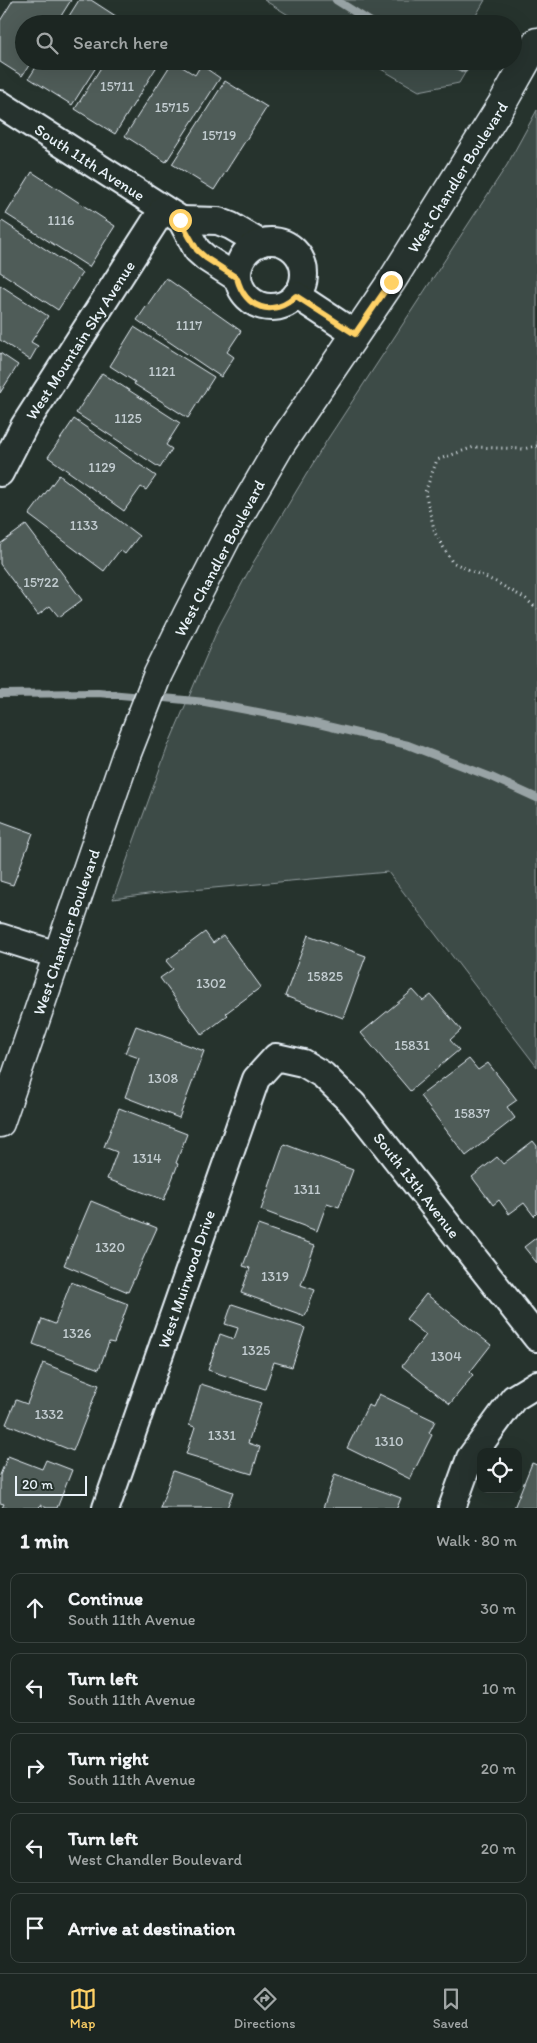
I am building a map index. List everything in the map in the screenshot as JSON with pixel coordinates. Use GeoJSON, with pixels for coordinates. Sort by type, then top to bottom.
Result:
{"type":"FeatureCollection","features":[{"type":"Feature","properties":{"kind":"main road","name":"West Chandler Boulevard"},"geometry":{"type":"LineString","coordinates":[[0,1123],[134,735],[158,674],[228,535],[282,444],[391,282],[502,104],[537,42]]}},
{"type":"Feature","properties":{"kind":"street","name":"South 11th Avenue"},"geometry":{"type":"LineString","coordinates":[[0,104],[172,215],[197,250],[237,278],[245,296],[252,303],[261,307],[280,307],[296,296]]}},
{"type":"Feature","properties":{"kind":"street"},"geometry":{"type":"LineString","coordinates":[[172,215],[218,221],[231,226],[260,243]]}},
{"type":"Feature","properties":{"kind":"street","name":"West Mountain Sky Avenue"},"geometry":{"type":"LineString","coordinates":[[0,472],[24,426],[172,215]]}},
{"type":"Feature","properties":{"kind":"street"},"geometry":{"type":"LineString","coordinates":[[237,278],[238,269],[245,252],[260,243],[270,241],[282,242],[291,247],[303,265],[304,276],[302,286],[296,296],[355,334]]}},
{"type":"Feature","properties":{"kind":"street"},"geometry":{"type":"LineString","coordinates":[[0,937],[57,955]]}},
{"type":"Feature","properties":{"kind":"street","name":"South 13th Avenue"},"geometry":{"type":"LineString","coordinates":[[276,1057],[303,1064],[323,1076],[353,1104],[537,1338]]}},
{"type":"Feature","properties":{"kind":"street","name":"West Muirwood Drive"},"geometry":{"type":"LineString","coordinates":[[106,1508],[256,1079],[276,1057]]}},
{"type":"Feature","properties":{"kind":"street"},"geometry":{"type":"LineString","coordinates":[[452,1508],[470,1458],[514,1398],[537,1384]]}},
{"type":"Feature","properties":{"kind":"path"},"geometry":{"type":"LineString","coordinates":[[537,446],[523,449],[474,448],[437,460],[424,492],[435,533],[452,562],[496,582],[526,599],[537,608]]}},
{"type":"Feature","properties":{"kind":"shaded area"},"geometry":{"type":"Polygon","coordinates":[[[264,0],[485,0],[476,15],[288,15],[264,0]]]}},
{"type":"Feature","properties":{"kind":"shaded area"},"geometry":{"type":"Polygon","coordinates":[[[383,70],[467,70],[459,83],[419,91],[383,70]]]}},
{"type":"Feature","properties":{"kind":"shaded area"},"geometry":{"type":"Polygon","coordinates":[[[537,110],[537,1067],[388,872],[148,894],[113,899],[168,746],[219,626],[253,563],[327,440],[507,165],[537,110]]]}},
{"type":"Feature","properties":{"kind":"building"},"geometry":{"type":"Polygon","coordinates":[[[13,0],[71,0],[62,15],[15,15],[15,70],[26,70],[22,76],[0,62],[0,21],[13,0]]]}},
{"type":"Feature","properties":{"kind":"building"},"geometry":{"type":"Polygon","coordinates":[[[79,0],[91,0],[114,15],[70,15],[79,0]]]}},
{"type":"Feature","properties":{"kind":"building"},"geometry":{"type":"Polygon","coordinates":[[[34,70],[94,70],[72,105],[29,78],[34,70]]]}},
{"type":"Feature","properties":{"kind":"building"},"geometry":{"type":"Polygon","coordinates":[[[99,70],[155,70],[115,134],[75,109],[99,70]]]}},
{"type":"Feature","properties":{"kind":"building"},"geometry":{"type":"Polygon","coordinates":[[[167,70],[187,70],[195,75],[198,70],[208,70],[220,78],[166,162],[125,136],[167,70]]]}},
{"type":"Feature","properties":{"kind":"building"},"geometry":{"type":"Polygon","coordinates":[[[225,81],[267,107],[214,190],[172,164],[225,81]]]}},
{"type":"Feature","properties":{"kind":"building"},"geometry":{"type":"Polygon","coordinates":[[[32,172],[115,226],[89,267],[6,214],[32,172]]]}},
{"type":"Feature","properties":{"kind":"building"},"geometry":{"type":"Polygon","coordinates":[[[2,221],[82,273],[58,310],[0,272],[0,224],[2,221]]]}},
{"type":"Feature","properties":{"kind":"building"},"geometry":{"type":"Polygon","coordinates":[[[166,278],[241,331],[227,352],[234,357],[221,377],[137,320],[166,278]]]}},
{"type":"Feature","properties":{"kind":"building"},"geometry":{"type":"Polygon","coordinates":[[[0,285],[48,316],[31,342],[38,346],[30,360],[0,340],[0,285]]]}},
{"type":"Feature","properties":{"kind":"building"},"geometry":{"type":"Polygon","coordinates":[[[134,327],[214,377],[188,418],[134,384],[135,382],[110,366],[134,327]]]}},
{"type":"Feature","properties":{"kind":"building"},"geometry":{"type":"Polygon","coordinates":[[[0,353],[18,365],[0,393],[0,353]]]}},
{"type":"Feature","properties":{"kind":"building"},"geometry":{"type":"Polygon","coordinates":[[[102,373],[180,423],[166,445],[172,449],[160,468],[76,413],[102,373]]]}},
{"type":"Feature","properties":{"kind":"building"},"geometry":{"type":"Polygon","coordinates":[[[74,419],[156,476],[146,490],[141,487],[124,511],[48,457],[74,419]]]}},
{"type":"Feature","properties":{"kind":"building"},"geometry":{"type":"Polygon","coordinates":[[[59,475],[139,536],[125,554],[120,550],[104,571],[29,515],[59,475]]]}},
{"type":"Feature","properties":{"kind":"building"},"geometry":{"type":"Polygon","coordinates":[[[26,525],[82,600],[59,617],[50,606],[38,615],[0,564],[0,544],[26,525]]]}},
{"type":"Feature","properties":{"kind":"building"},"geometry":{"type":"Polygon","coordinates":[[[0,821],[33,833],[13,885],[0,881],[0,821]]]}},
{"type":"Feature","properties":{"kind":"building"},"geometry":{"type":"Polygon","coordinates":[[[205,932],[213,943],[223,935],[261,987],[226,1013],[228,1015],[202,1035],[160,978],[173,969],[166,961],[205,932]]]}},
{"type":"Feature","properties":{"kind":"building"},"geometry":{"type":"Polygon","coordinates":[[[308,935],[366,956],[343,1018],[285,996],[308,935]]]}},
{"type":"Feature","properties":{"kind":"building"},"geometry":{"type":"Polygon","coordinates":[[[413,990],[423,1001],[431,995],[461,1030],[450,1040],[459,1050],[410,1091],[361,1033],[413,990]]]}},
{"type":"Feature","properties":{"kind":"building"},"geometry":{"type":"Polygon","coordinates":[[[136,1026],[204,1051],[179,1118],[125,1097],[139,1058],[125,1053],[136,1026]]]}},
{"type":"Feature","properties":{"kind":"building"},"geometry":{"type":"Polygon","coordinates":[[[469,1059],[478,1070],[488,1063],[517,1100],[507,1107],[515,1118],[466,1156],[420,1096],[469,1059]]]}},
{"type":"Feature","properties":{"kind":"building"},"geometry":{"type":"Polygon","coordinates":[[[119,1108],[187,1134],[164,1200],[107,1179],[117,1152],[104,1147],[119,1108]]]}},
{"type":"Feature","properties":{"kind":"building"},"geometry":{"type":"Polygon","coordinates":[[[533,1141],[537,1146],[537,1213],[534,1216],[524,1203],[509,1214],[499,1200],[493,1205],[472,1177],[497,1157],[503,1164],[533,1141]]]}},
{"type":"Feature","properties":{"kind":"building"},"geometry":{"type":"Polygon","coordinates":[[[284,1144],[353,1170],[339,1207],[327,1203],[317,1231],[261,1210],[284,1144]]]}},
{"type":"Feature","properties":{"kind":"building"},"geometry":{"type":"Polygon","coordinates":[[[91,1201],[157,1228],[128,1292],[64,1265],[91,1201]]]}},
{"type":"Feature","properties":{"kind":"building"},"geometry":{"type":"Polygon","coordinates":[[[258,1225],[315,1245],[301,1285],[315,1290],[305,1316],[241,1293],[250,1268],[243,1266],[258,1225]]]}},
{"type":"Feature","properties":{"kind":"building"},"geometry":{"type":"Polygon","coordinates":[[[537,1237],[537,1263],[524,1247],[537,1237]]]}},
{"type":"Feature","properties":{"kind":"building"},"geometry":{"type":"Polygon","coordinates":[[[71,1282],[128,1304],[114,1343],[109,1342],[99,1369],[33,1344],[42,1319],[55,1324],[71,1282]]]}},
{"type":"Feature","properties":{"kind":"building"},"geometry":{"type":"Polygon","coordinates":[[[426,1294],[491,1345],[470,1372],[473,1375],[450,1404],[402,1366],[426,1335],[406,1319],[426,1294]]]}},
{"type":"Feature","properties":{"kind":"building"},"geometry":{"type":"Polygon","coordinates":[[[232,1304],[305,1328],[292,1367],[274,1362],[265,1389],[208,1370],[220,1334],[234,1339],[238,1328],[225,1324],[232,1304]]]}},
{"type":"Feature","properties":{"kind":"building"},"geometry":{"type":"Polygon","coordinates":[[[43,1363],[99,1385],[73,1451],[6,1424],[16,1400],[27,1404],[43,1363]]]}},
{"type":"Feature","properties":{"kind":"building"},"geometry":{"type":"Polygon","coordinates":[[[201,1384],[261,1403],[248,1443],[260,1447],[252,1474],[186,1454],[195,1427],[189,1425],[201,1384]]]}},
{"type":"Feature","properties":{"kind":"building"},"geometry":{"type":"Polygon","coordinates":[[[379,1394],[435,1421],[429,1433],[432,1435],[410,1479],[347,1448],[368,1405],[373,1407],[379,1394]]]}},
{"type":"Feature","properties":{"kind":"building"},"geometry":{"type":"Polygon","coordinates":[[[8,1456],[42,1469],[46,1460],[72,1470],[57,1508],[47,1508],[40,1505],[39,1508],[2,1508],[4,1504],[0,1503],[0,1475],[8,1456]]]}},
{"type":"Feature","properties":{"kind":"building"},"geometry":{"type":"Polygon","coordinates":[[[532,1463],[537,1465],[537,1508],[514,1508],[520,1493],[522,1493],[522,1488],[532,1463]]]}},
{"type":"Feature","properties":{"kind":"building"},"geometry":{"type":"Polygon","coordinates":[[[173,1471],[233,1492],[227,1508],[160,1508],[173,1471]]]}},
{"type":"Feature","properties":{"kind":"building"},"geometry":{"type":"Polygon","coordinates":[[[335,1474],[401,1498],[397,1508],[323,1508],[335,1474]]]}},
{"type":"Feature","properties":{"kind":"waterway"},"geometry":{"type":"LineString","coordinates":[[336,0],[360,15]]}},
{"type":"Feature","properties":{"kind":"waterway"},"geometry":{"type":"LineString","coordinates":[[0,694],[98,693],[143,697]]}},
{"type":"Feature","properties":{"kind":"waterway"},"geometry":{"type":"LineString","coordinates":[[154,697],[205,702],[310,722],[408,745],[491,777],[537,798]]}},
{"type":"Feature","properties":{"kind":"route"},"geometry":{"type":"LineString","coordinates":[[180,220],[197,250],[237,278],[245,296],[252,303],[261,307],[280,307],[296,296],[355,334],[391,282]]}}]}
